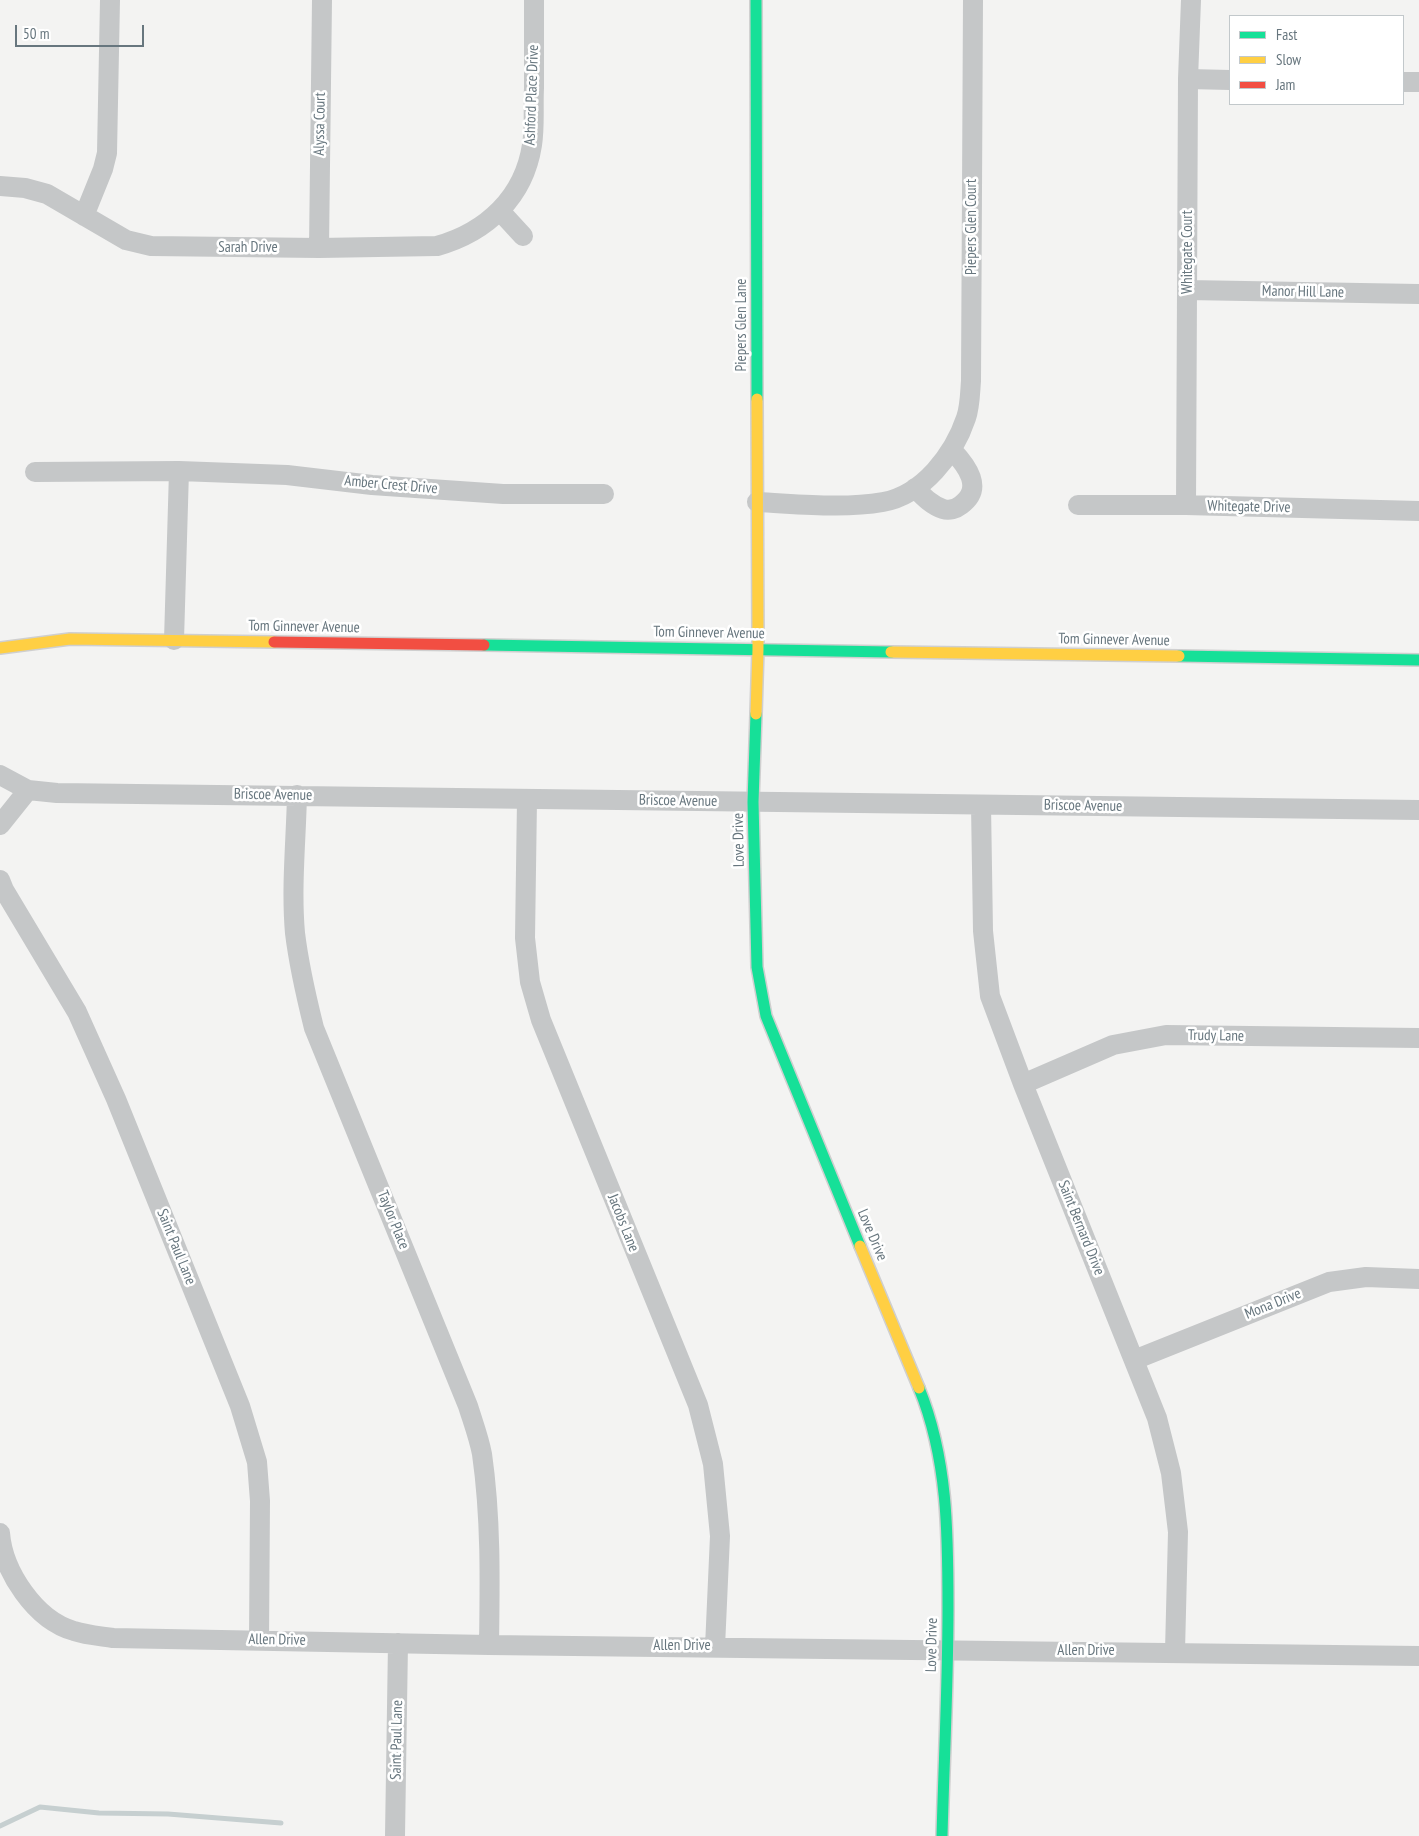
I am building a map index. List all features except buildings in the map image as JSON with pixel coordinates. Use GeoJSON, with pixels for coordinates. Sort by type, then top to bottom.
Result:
{"type":"FeatureCollection","features":[{"type":"Feature","properties":{"kind":"street"},"geometry":{"type":"LineString","coordinates":[[84,216],[103,170],[107,153],[110,0]]}},
{"type":"Feature","properties":{"kind":"street","name":"Alyssa Court"},"geometry":{"type":"LineString","coordinates":[[319,248],[322,0]]}},
{"type":"Feature","properties":{"kind":"street","name":"Ashford Place Drive"},"geometry":{"type":"LineString","coordinates":[[500,211],[521,183],[532,144],[534,0]]}},
{"type":"Feature","properties":{"kind":"street","name":"Piepers Glen Lane"},"geometry":{"type":"LineString","coordinates":[[756,0],[758,649]]}},
{"type":"Feature","properties":{"kind":"street","name":"Piepers Glen Court"},"geometry":{"type":"LineString","coordinates":[[757,502],[856,505],[886,502],[915,488],[941,465],[952,450],[967,417],[971,380],[973,0]]}},
{"type":"Feature","properties":{"kind":"street","name":"Whitegate Court"},"geometry":{"type":"LineString","coordinates":[[1186,505],[1188,79],[1191,0]]}},
{"type":"Feature","properties":{"kind":"street"},"geometry":{"type":"LineString","coordinates":[[1188,79],[1229,80]]}},
{"type":"Feature","properties":{"kind":"street"},"geometry":{"type":"LineString","coordinates":[[1404,82],[1419,82]]}},
{"type":"Feature","properties":{"kind":"street","name":"Sarah Drive"},"geometry":{"type":"LineString","coordinates":[[0,186],[25,188],[47,194],[126,240],[151,246],[319,248],[437,246],[475,231],[500,211]]}},
{"type":"Feature","properties":{"kind":"street"},"geometry":{"type":"LineString","coordinates":[[500,211],[523,236]]}},
{"type":"Feature","properties":{"kind":"street","name":"Manor Hill Lane"},"geometry":{"type":"LineString","coordinates":[[1187,290],[1419,294]]}},
{"type":"Feature","properties":{"kind":"street"},"geometry":{"type":"LineString","coordinates":[[915,488],[928,501],[944,510],[956,509],[968,500],[974,488],[971,476],[963,462],[952,450]]}},
{"type":"Feature","properties":{"kind":"street","name":"Amber Crest Drive"},"geometry":{"type":"LineString","coordinates":[[35,472],[179,472],[287,476],[372,485],[503,494],[604,494]]}},
{"type":"Feature","properties":{"kind":"street"},"geometry":{"type":"LineString","coordinates":[[174,640],[179,472]]}},
{"type":"Feature","properties":{"kind":"street","name":"Whitegate Drive"},"geometry":{"type":"LineString","coordinates":[[1078,505],[1186,505],[1419,511]]}},
{"type":"Feature","properties":{"kind":"street","name":"Tom Ginnever Avenue"},"geometry":{"type":"LineString","coordinates":[[0,648],[70,639],[1419,660]]}},
{"type":"Feature","properties":{"kind":"street","name":"Love Drive"},"geometry":{"type":"LineString","coordinates":[[758,649],[753,802],[756,966],[766,1016],[926,1405],[941,1463],[948,1530],[948,1650],[942,1836]]}},
{"type":"Feature","properties":{"kind":"street","name":"Briscoe Avenue"},"geometry":{"type":"LineString","coordinates":[[0,775],[28,790],[57,793],[1419,810]]}},
{"type":"Feature","properties":{"kind":"street"},"geometry":{"type":"LineString","coordinates":[[0,825],[28,790]]}},
{"type":"Feature","properties":{"kind":"street","name":"Taylor Place"},"geometry":{"type":"LineString","coordinates":[[298,795],[294,893],[295,932],[301,976],[314,1028],[468,1406],[482,1452],[488,1507],[490,1569],[489,1645]]}},
{"type":"Feature","properties":{"kind":"street","name":"Jacobs Lane"},"geometry":{"type":"LineString","coordinates":[[527,800],[525,938],[530,982],[541,1020],[698,1405],[713,1464],[720,1536],[715,1647]]}},
{"type":"Feature","properties":{"kind":"street","name":"Saint Bernard Drive"},"geometry":{"type":"LineString","coordinates":[[981,805],[983,931],[990,996],[1023,1084],[1157,1418],[1172,1483],[1178,1532],[1175,1652]]}},
{"type":"Feature","properties":{"kind":"street","name":"Saint Paul Lane"},"geometry":{"type":"LineString","coordinates":[[0,880],[4,890],[77,1012],[116,1099],[240,1406],[257,1462],[260,1502],[259,1640]]}},
{"type":"Feature","properties":{"kind":"street","name":"Trudy Lane"},"geometry":{"type":"LineString","coordinates":[[1023,1084],[1113,1045],[1166,1035],[1419,1038]]}},
{"type":"Feature","properties":{"kind":"street","name":"Mona Drive"},"geometry":{"type":"LineString","coordinates":[[1134,1360],[1329,1282],[1366,1278],[1419,1279]]}},
{"type":"Feature","properties":{"kind":"street","name":"Allen Drive"},"geometry":{"type":"LineString","coordinates":[[0,1533],[8,1567],[26,1594],[47,1617],[73,1631],[113,1638],[489,1645],[1419,1656]]}},
{"type":"Feature","properties":{"kind":"street","name":"Saint Paul Lane"},"geometry":{"type":"LineString","coordinates":[[395,1836],[398,1643]]}},
{"type":"Feature","properties":{"kind":"waterway"},"geometry":{"type":"LineString","coordinates":[[0,1826],[40,1807],[99,1813],[168,1814],[281,1823]]}},
{"type":"Feature","properties":{"kind":"traffic: fast"},"geometry":{"type":"LineString","coordinates":[[756,0],[757,399]]}},
{"type":"Feature","properties":{"kind":"traffic: fast"},"geometry":{"type":"LineString","coordinates":[[484,645],[891,652]]}},
{"type":"Feature","properties":{"kind":"traffic: fast"},"geometry":{"type":"LineString","coordinates":[[1179,656],[1419,660]]}},
{"type":"Feature","properties":{"kind":"traffic: fast"},"geometry":{"type":"LineString","coordinates":[[756,714],[753,802],[757,967],[766,1016],[860,1246]]}},
{"type":"Feature","properties":{"kind":"traffic: fast"},"geometry":{"type":"LineString","coordinates":[[919,1388],[936,1442],[941,1469],[946,1525],[948,1636],[942,1836]]}},
{"type":"Feature","properties":{"kind":"traffic: slow"},"geometry":{"type":"LineString","coordinates":[[756,714],[758,649],[757,399]]}},
{"type":"Feature","properties":{"kind":"traffic: slow"},"geometry":{"type":"LineString","coordinates":[[0,648],[70,639],[274,642]]}},
{"type":"Feature","properties":{"kind":"traffic: slow"},"geometry":{"type":"LineString","coordinates":[[891,652],[1179,656]]}},
{"type":"Feature","properties":{"kind":"traffic: slow"},"geometry":{"type":"LineString","coordinates":[[860,1246],[919,1388]]}},
{"type":"Feature","properties":{"kind":"traffic: jam"},"geometry":{"type":"LineString","coordinates":[[274,642],[484,645]]}}]}
